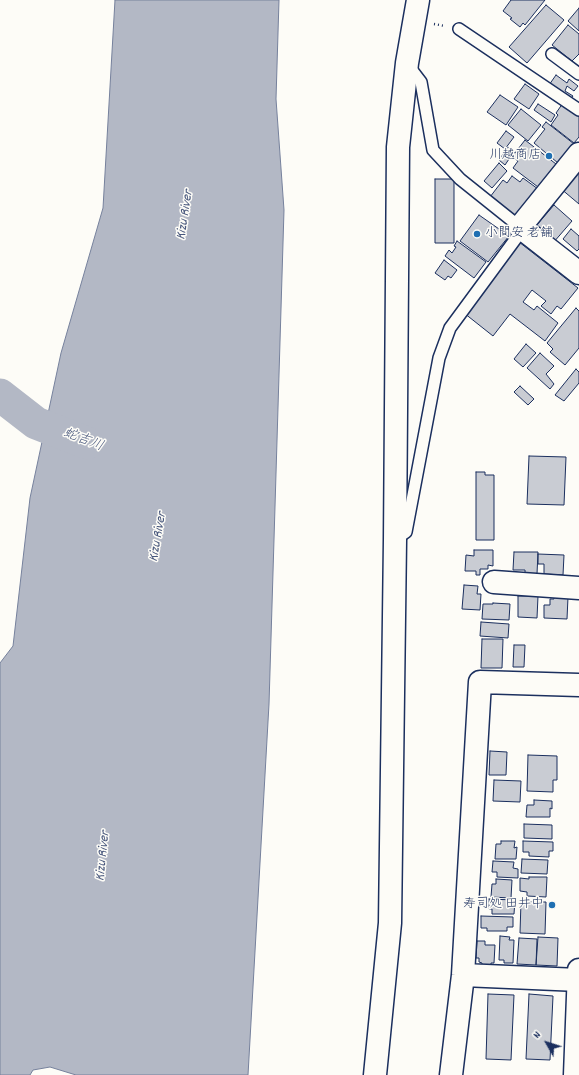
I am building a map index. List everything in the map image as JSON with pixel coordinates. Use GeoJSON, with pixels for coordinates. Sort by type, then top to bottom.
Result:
{"type":"FeatureCollection","features":[{"type":"Feature","properties":{"kind":"street"},"geometry":{"type":"LineString","coordinates":[[375,1075],[390,923],[398,147],[407,63],[416,10]]}},
{"type":"Feature","properties":{"kind":"street"},"geometry":{"type":"LineString","coordinates":[[579,154],[520,227],[579,273]]}},
{"type":"Feature","properties":{"kind":"street"},"geometry":{"type":"LineString","coordinates":[[494,582],[579,588]]}},
{"type":"Feature","properties":{"kind":"street"},"geometry":{"type":"LineString","coordinates":[[452,1075],[463,975],[480,682],[579,686]]}},
{"type":"Feature","properties":{"kind":"street"},"geometry":{"type":"LineString","coordinates":[[575,1075],[579,970]]}},
{"type":"Feature","properties":{"kind":"street"},"geometry":{"type":"LineString","coordinates":[[463,975],[579,980]]}},
{"type":"Feature","properties":{"kind":"lane"},"geometry":{"type":"LineString","coordinates":[[459,29],[579,110]]}},
{"type":"Feature","properties":{"kind":"lane"},"geometry":{"type":"LineString","coordinates":[[552,54],[579,74]]}},
{"type":"Feature","properties":{"kind":"lane"},"geometry":{"type":"LineString","coordinates":[[395,540],[406,532],[439,358],[450,328],[517,237],[520,227],[460,179],[433,150],[421,82],[407,63]]}},
{"type":"Feature","properties":{"kind":"path"},"geometry":{"type":"LineString","coordinates":[[416,10],[459,29]]}},
{"type":"Feature","properties":{"kind":"water","name":"Kizu River"},"geometry":{"type":"Polygon","coordinates":[[[115,0],[279,0],[276,99],[284,210],[269,704],[248,1075],[76,1075],[50,1067],[33,1070],[30,1075],[0,1075],[0,663],[13,646],[30,498],[61,353],[103,208],[115,0]]]}},
{"type":"Feature","properties":{"kind":"building"},"geometry":{"type":"Polygon","coordinates":[[[511,0],[545,0],[525,25],[523,23],[520,27],[503,11],[511,0]]]}},
{"type":"Feature","properties":{"kind":"building"},"geometry":{"type":"Polygon","coordinates":[[[546,5],[564,20],[527,63],[509,47],[546,5]]]}},
{"type":"Feature","properties":{"kind":"building"},"geometry":{"type":"Polygon","coordinates":[[[579,8],[579,31],[568,21],[579,8]]]}},
{"type":"Feature","properties":{"kind":"building"},"geometry":{"type":"Polygon","coordinates":[[[568,25],[579,34],[579,54],[572,61],[552,45],[568,25]]]}},
{"type":"Feature","properties":{"kind":"building"},"geometry":{"type":"Polygon","coordinates":[[[556,75],[567,83],[569,79],[578,86],[574,91],[567,86],[565,91],[573,96],[570,100],[549,85],[556,75]]]}},
{"type":"Feature","properties":{"kind":"building"},"geometry":{"type":"Polygon","coordinates":[[[525,84],[539,94],[529,109],[514,99],[525,84]]]}},
{"type":"Feature","properties":{"kind":"building"},"geometry":{"type":"Polygon","coordinates":[[[500,95],[518,107],[506,125],[487,112],[500,95]]]}},
{"type":"Feature","properties":{"kind":"building"},"geometry":{"type":"Polygon","coordinates":[[[563,103],[579,116],[579,137],[574,143],[551,125],[558,115],[556,113],[563,103]]]}},
{"type":"Feature","properties":{"kind":"building"},"geometry":{"type":"Polygon","coordinates":[[[538,104],[555,115],[551,122],[534,110],[538,104]]]}},
{"type":"Feature","properties":{"kind":"building"},"geometry":{"type":"Polygon","coordinates":[[[521,109],[541,125],[528,141],[508,125],[521,109]]]}},
{"type":"Feature","properties":{"kind":"building"},"geometry":{"type":"Polygon","coordinates":[[[546,122],[574,144],[558,163],[534,143],[545,129],[542,127],[546,122]]]}},
{"type":"Feature","properties":{"kind":"building"},"geometry":{"type":"Polygon","coordinates":[[[506,131],[514,137],[505,149],[497,143],[506,131]]]}},
{"type":"Feature","properties":{"kind":"building"},"geometry":{"type":"Polygon","coordinates":[[[525,140],[556,164],[538,187],[513,168],[518,161],[511,156],[505,165],[499,160],[508,147],[515,153],[525,140]]]}},
{"type":"Feature","properties":{"kind":"building"},"geometry":{"type":"Polygon","coordinates":[[[499,163],[507,171],[492,188],[484,181],[499,163]]]}},
{"type":"Feature","properties":{"kind":"building"},"geometry":{"type":"Polygon","coordinates":[[[579,165],[579,204],[560,188],[579,165]]]}},
{"type":"Feature","properties":{"kind":"building"},"geometry":{"type":"Polygon","coordinates":[[[512,176],[520,182],[523,178],[538,189],[517,215],[515,214],[514,216],[490,197],[503,180],[507,183],[512,176]]]}},
{"type":"Feature","properties":{"kind":"building"},"geometry":{"type":"Polygon","coordinates":[[[435,179],[454,179],[454,243],[435,243],[435,179]]]}},
{"type":"Feature","properties":{"kind":"building"},"geometry":{"type":"Polygon","coordinates":[[[554,205],[572,221],[553,243],[535,227],[554,205]]]}},
{"type":"Feature","properties":{"kind":"building"},"geometry":{"type":"Polygon","coordinates":[[[479,215],[509,236],[488,262],[460,241],[479,215]]]}},
{"type":"Feature","properties":{"kind":"building"},"geometry":{"type":"Polygon","coordinates":[[[571,229],[579,236],[579,249],[577,251],[563,239],[571,229]]]}},
{"type":"Feature","properties":{"kind":"building"},"geometry":{"type":"Polygon","coordinates":[[[457,241],[486,262],[474,278],[445,256],[449,250],[452,253],[456,247],[454,246],[457,241]]]}},
{"type":"Feature","properties":{"kind":"building"},"geometry":{"type":"Polygon","coordinates":[[[519,242],[578,288],[561,309],[557,306],[551,314],[541,306],[546,301],[532,290],[523,302],[534,310],[537,306],[558,323],[545,341],[510,314],[493,336],[464,313],[519,242]]]}},
{"type":"Feature","properties":{"kind":"building"},"geometry":{"type":"Polygon","coordinates":[[[444,260],[457,270],[451,278],[448,276],[445,280],[435,273],[444,260]]]}},
{"type":"Feature","properties":{"kind":"building"},"geometry":{"type":"Polygon","coordinates":[[[576,308],[579,311],[579,348],[565,365],[550,352],[553,349],[547,343],[576,308]]]}},
{"type":"Feature","properties":{"kind":"building"},"geometry":{"type":"Polygon","coordinates":[[[526,344],[536,353],[523,367],[514,359],[526,344]]]}},
{"type":"Feature","properties":{"kind":"building"},"geometry":{"type":"Polygon","coordinates":[[[540,353],[554,366],[546,374],[554,384],[550,389],[527,368],[540,353]]]}},
{"type":"Feature","properties":{"kind":"building"},"geometry":{"type":"Polygon","coordinates":[[[576,369],[579,372],[579,383],[564,401],[555,395],[576,369]]]}},
{"type":"Feature","properties":{"kind":"building"},"geometry":{"type":"Polygon","coordinates":[[[520,386],[534,399],[528,405],[514,392],[520,386]]]}},
{"type":"Feature","properties":{"kind":"building"},"geometry":{"type":"Polygon","coordinates":[[[529,456],[566,457],[564,505],[527,504],[529,456]]]}},
{"type":"Feature","properties":{"kind":"building"},"geometry":{"type":"Polygon","coordinates":[[[476,472],[485,472],[485,475],[494,475],[494,540],[476,540],[476,472]]]}},
{"type":"Feature","properties":{"kind":"building"},"geometry":{"type":"Polygon","coordinates":[[[474,550],[493,550],[493,566],[488,565],[488,569],[480,569],[480,575],[476,575],[476,571],[465,571],[466,555],[474,556],[474,550]]]}},
{"type":"Feature","properties":{"kind":"building"},"geometry":{"type":"Polygon","coordinates":[[[514,552],[538,552],[537,574],[525,574],[525,570],[513,570],[514,552]]]}},
{"type":"Feature","properties":{"kind":"building"},"geometry":{"type":"Polygon","coordinates":[[[538,554],[564,555],[563,575],[544,574],[544,564],[538,564],[538,554]]]}},
{"type":"Feature","properties":{"kind":"building"},"geometry":{"type":"Polygon","coordinates":[[[464,585],[478,586],[477,594],[481,594],[480,610],[462,609],[464,585]]]}},
{"type":"Feature","properties":{"kind":"building"},"geometry":{"type":"Polygon","coordinates":[[[518,596],[538,596],[537,618],[518,617],[518,596]]]}},
{"type":"Feature","properties":{"kind":"building"},"geometry":{"type":"Polygon","coordinates":[[[554,597],[568,597],[567,619],[544,618],[544,605],[550,605],[550,599],[554,599],[554,597]]]}},
{"type":"Feature","properties":{"kind":"building"},"geometry":{"type":"Polygon","coordinates":[[[483,604],[510,604],[509,620],[482,619],[483,604]]]}},
{"type":"Feature","properties":{"kind":"building"},"geometry":{"type":"Polygon","coordinates":[[[481,622],[509,624],[508,638],[480,636],[481,622]]]}},
{"type":"Feature","properties":{"kind":"building"},"geometry":{"type":"Polygon","coordinates":[[[482,639],[503,639],[502,668],[481,668],[482,639]]]}},
{"type":"Feature","properties":{"kind":"building"},"geometry":{"type":"Polygon","coordinates":[[[514,645],[525,645],[524,667],[513,667],[514,645]]]}},
{"type":"Feature","properties":{"kind":"building"},"geometry":{"type":"Polygon","coordinates":[[[490,751],[507,752],[506,775],[489,775],[490,751]]]}},
{"type":"Feature","properties":{"kind":"building"},"geometry":{"type":"Polygon","coordinates":[[[528,755],[557,756],[557,780],[553,780],[553,792],[527,791],[528,755]]]}},
{"type":"Feature","properties":{"kind":"building"},"geometry":{"type":"Polygon","coordinates":[[[494,780],[521,781],[520,802],[493,801],[494,780]]]}},
{"type":"Feature","properties":{"kind":"building"},"geometry":{"type":"Polygon","coordinates":[[[534,800],[552,801],[550,817],[526,817],[527,805],[534,805],[534,800]]]}},
{"type":"Feature","properties":{"kind":"building"},"geometry":{"type":"Polygon","coordinates":[[[524,824],[552,825],[552,839],[524,838],[524,824]]]}},
{"type":"Feature","properties":{"kind":"building"},"geometry":{"type":"Polygon","coordinates":[[[501,841],[515,841],[514,848],[517,847],[516,859],[495,859],[496,844],[501,844],[501,841]]]}},
{"type":"Feature","properties":{"kind":"building"},"geometry":{"type":"Polygon","coordinates":[[[523,841],[553,842],[553,851],[549,851],[549,857],[529,856],[529,852],[523,852],[523,841]]]}},
{"type":"Feature","properties":{"kind":"building"},"geometry":{"type":"Polygon","coordinates":[[[522,859],[548,860],[547,874],[521,873],[522,859]]]}},
{"type":"Feature","properties":{"kind":"building"},"geometry":{"type":"Polygon","coordinates":[[[493,861],[514,862],[513,868],[518,869],[518,878],[497,877],[497,872],[492,872],[493,861]]]}},
{"type":"Feature","properties":{"kind":"building"},"geometry":{"type":"Polygon","coordinates":[[[529,877],[547,877],[546,897],[527,896],[527,892],[520,891],[520,878],[529,879],[529,877]]]}},
{"type":"Feature","properties":{"kind":"building"},"geometry":{"type":"Polygon","coordinates":[[[496,879],[512,880],[511,898],[491,897],[492,884],[496,884],[496,879]]]}},
{"type":"Feature","properties":{"kind":"building"},"geometry":{"type":"Polygon","coordinates":[[[489,899],[515,900],[514,914],[492,914],[492,909],[489,909],[489,899]]]}},
{"type":"Feature","properties":{"kind":"building"},"geometry":{"type":"Polygon","coordinates":[[[521,902],[546,902],[545,934],[520,933],[521,902]]]}},
{"type":"Feature","properties":{"kind":"building"},"geometry":{"type":"Polygon","coordinates":[[[481,916],[513,917],[513,927],[507,927],[507,931],[487,931],[487,928],[481,928],[481,916]]]}},
{"type":"Feature","properties":{"kind":"building"},"geometry":{"type":"Polygon","coordinates":[[[500,936],[510,937],[509,940],[514,940],[513,963],[504,963],[504,960],[499,960],[500,936]]]}},
{"type":"Feature","properties":{"kind":"building"},"geometry":{"type":"Polygon","coordinates":[[[538,937],[558,938],[557,966],[536,965],[538,937]]]}},
{"type":"Feature","properties":{"kind":"building"},"geometry":{"type":"Polygon","coordinates":[[[519,938],[537,939],[536,965],[517,964],[519,938]]]}},
{"type":"Feature","properties":{"kind":"building"},"geometry":{"type":"Polygon","coordinates":[[[477,941],[485,941],[485,945],[495,945],[494,963],[491,963],[491,967],[482,966],[482,963],[479,962],[479,958],[476,958],[477,941]]]}},
{"type":"Feature","properties":{"kind":"building"},"geometry":{"type":"Polygon","coordinates":[[[488,994],[514,995],[511,1060],[486,1059],[488,994]]]}},
{"type":"Feature","properties":{"kind":"building"},"geometry":{"type":"Polygon","coordinates":[[[529,994],[553,996],[550,1060],[526,1059],[529,994]]]}},
{"type":"Feature","properties":{"kind":"waterway","name":"蛇吉川"},"geometry":{"type":"LineString","coordinates":[[0,395],[36,423],[87,443]]}},
{"type":"Feature","properties":{"kind":"place","name":"川越商店"},"geometry":{"type":"Point","coordinates":[549,156]}},
{"type":"Feature","properties":{"kind":"place","name":"小間安 老舗"},"geometry":{"type":"Point","coordinates":[477,234]}},
{"type":"Feature","properties":{"kind":"place","name":"寿司処 田井中"},"geometry":{"type":"Point","coordinates":[552,905]}}]}
